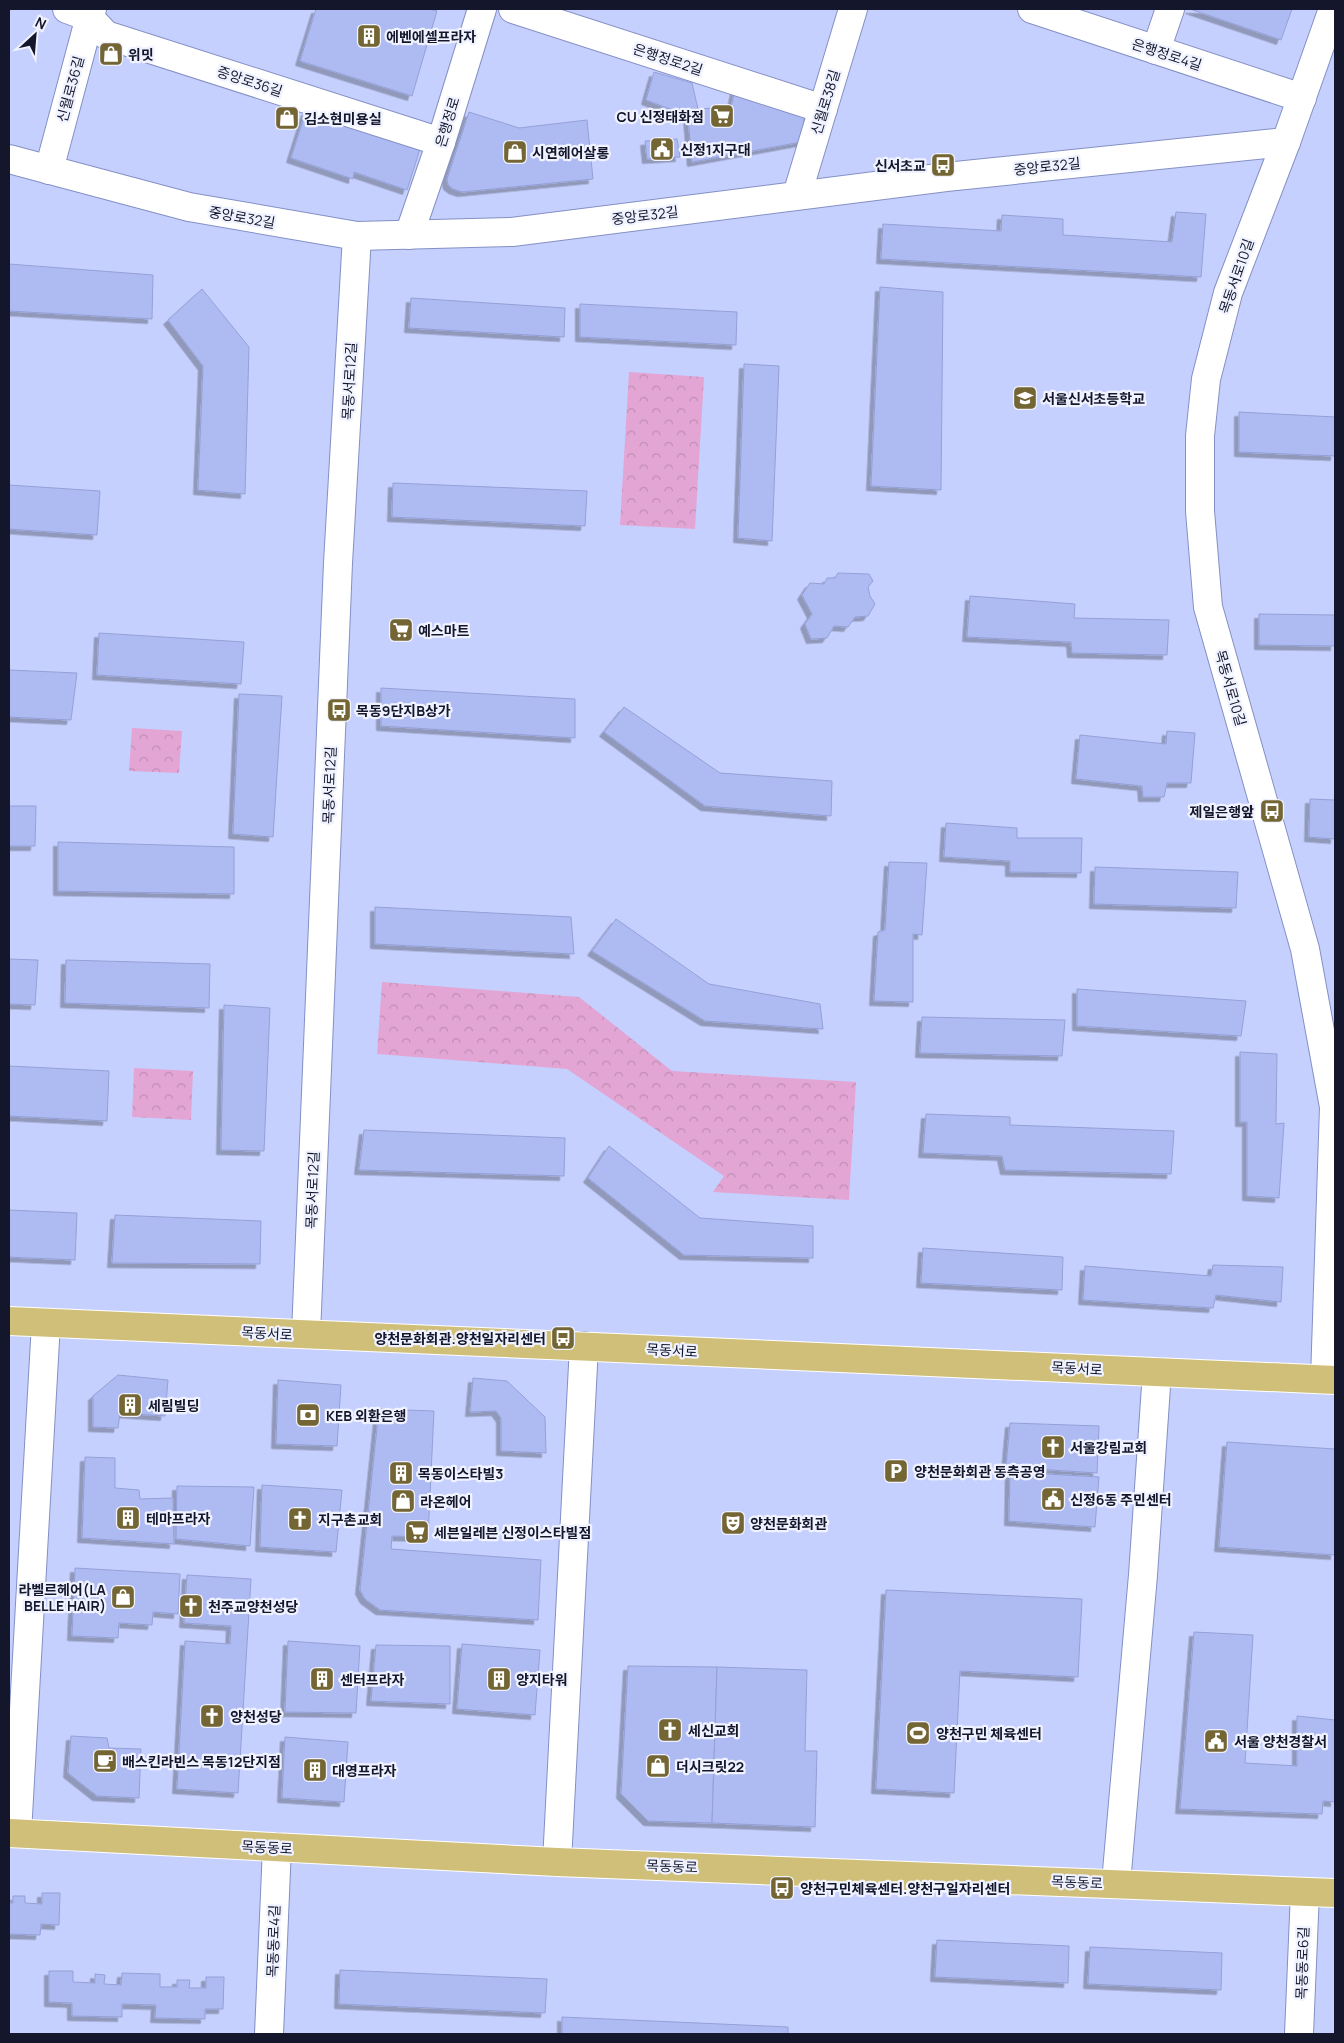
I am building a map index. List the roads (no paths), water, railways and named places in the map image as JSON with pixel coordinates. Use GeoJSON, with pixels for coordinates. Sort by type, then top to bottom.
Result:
{"type":"FeatureCollection","features":[{"type":"Feature","properties":{"kind":"main road","name":"목동서로"},"geometry":{"type":"LineString","coordinates":[[9,1321],[1330,1379]]}},
{"type":"Feature","properties":{"kind":"main road","name":"목동동로"},"geometry":{"type":"LineString","coordinates":[[13,1833],[557,1862],[1335,1893]]}},
{"type":"Feature","properties":{"kind":"street","name":"은행정로"},"geometry":{"type":"LineString","coordinates":[[408,235],[441,142],[482,9]]}},
{"type":"Feature","properties":{"kind":"street","name":"은행정로2길"},"geometry":{"type":"LineString","coordinates":[[513,9],[823,109]]}},
{"type":"Feature","properties":{"kind":"street","name":"신월로38길"},"geometry":{"type":"LineString","coordinates":[[797,196],[853,9]]}},
{"type":"Feature","properties":{"kind":"street","name":"은행정로4길"},"geometry":{"type":"LineString","coordinates":[[1032,9],[1302,98]]}},
{"type":"Feature","properties":{"kind":"street"},"geometry":{"type":"LineString","coordinates":[[1156,50],[1170,9]]}},
{"type":"Feature","properties":{"kind":"street","name":"목동서로10길"},"geometry":{"type":"LineString","coordinates":[[1330,1379],[1334,1107],[1305,949],[1208,607],[1200,511],[1200,436],[1206,379],[1228,292],[1286,142],[1332,9]]}},
{"type":"Feature","properties":{"kind":"street","name":"중앙로36길"},"geometry":{"type":"LineString","coordinates":[[83,11],[106,35],[441,142]]}},
{"type":"Feature","properties":{"kind":"street","name":"신월로36길"},"geometry":{"type":"LineString","coordinates":[[49,170],[83,11]]}},
{"type":"Feature","properties":{"kind":"street","name":"중앙로32길"},"geometry":{"type":"LineString","coordinates":[[9,159],[189,207],[358,236],[512,232],[946,177],[1286,142]]}},
{"type":"Feature","properties":{"kind":"street","name":"목동서로12길"},"geometry":{"type":"LineString","coordinates":[[306,1334],[338,563],[358,236]]}},
{"type":"Feature","properties":{"kind":"street"},"geometry":{"type":"LineString","coordinates":[[13,1833],[46,1323]]}},
{"type":"Feature","properties":{"kind":"street"},"geometry":{"type":"LineString","coordinates":[[557,1862],[584,1346]]}},
{"type":"Feature","properties":{"kind":"street"},"geometry":{"type":"LineString","coordinates":[[1116,1883],[1143,1575],[1157,1372]]}},
{"type":"Feature","properties":{"kind":"street","name":"목동동로4길"},"geometry":{"type":"LineString","coordinates":[[269,2034],[277,1847]]}},
{"type":"Feature","properties":{"kind":"street","name":"목동동로6길"},"geometry":{"type":"LineString","coordinates":[[1299,2034],[1305,1892]]}},
{"type":"Feature","properties":{"kind":"place","name":"에벤에셀프라자"},"geometry":{"type":"Point","coordinates":[369,36]}},
{"type":"Feature","properties":{"kind":"place","name":"위밋"},"geometry":{"type":"Point","coordinates":[111,54]}},
{"type":"Feature","properties":{"kind":"place","name":"CU 신정태화점"},"geometry":{"type":"Point","coordinates":[722,116]}},
{"type":"Feature","properties":{"kind":"place","name":"김소현미용실"},"geometry":{"type":"Point","coordinates":[287,118]}},
{"type":"Feature","properties":{"kind":"place","name":"신정1지구대"},"geometry":{"type":"Point","coordinates":[662,149]}},
{"type":"Feature","properties":{"kind":"place","name":"시연헤어살롱"},"geometry":{"type":"Point","coordinates":[515,152]}},
{"type":"Feature","properties":{"kind":"place","name":"신서초교"},"geometry":{"type":"Point","coordinates":[943,165]}},
{"type":"Feature","properties":{"kind":"place","name":"서울신서초등학교"},"geometry":{"type":"Point","coordinates":[1025,398]}},
{"type":"Feature","properties":{"kind":"place","name":"예스마트"},"geometry":{"type":"Point","coordinates":[401,630]}},
{"type":"Feature","properties":{"kind":"place","name":"목동9단지B상가"},"geometry":{"type":"Point","coordinates":[339,710]}},
{"type":"Feature","properties":{"kind":"place","name":"제일은행앞"},"geometry":{"type":"Point","coordinates":[1272,811]}},
{"type":"Feature","properties":{"kind":"place","name":"양천문화회관.양천일자리센터"},"geometry":{"type":"Point","coordinates":[563,1338]}},
{"type":"Feature","properties":{"kind":"place","name":"세림빌딩"},"geometry":{"type":"Point","coordinates":[130,1405]}},
{"type":"Feature","properties":{"kind":"place","name":"KEB 외환은행"},"geometry":{"type":"Point","coordinates":[308,1415]}},
{"type":"Feature","properties":{"kind":"place","name":"서울강림교회"},"geometry":{"type":"Point","coordinates":[1053,1447]}},
{"type":"Feature","properties":{"kind":"place","name":"양천문화회관 동측공영"},"geometry":{"type":"Point","coordinates":[896,1471]}},
{"type":"Feature","properties":{"kind":"place","name":"목동이스타빌3"},"geometry":{"type":"Point","coordinates":[401,1473]}},
{"type":"Feature","properties":{"kind":"place","name":"신정6동 주민센터"},"geometry":{"type":"Point","coordinates":[1053,1499]}},
{"type":"Feature","properties":{"kind":"place","name":"라온헤어"},"geometry":{"type":"Point","coordinates":[403,1501]}},
{"type":"Feature","properties":{"kind":"place","name":"테마프라자"},"geometry":{"type":"Point","coordinates":[128,1518]}},
{"type":"Feature","properties":{"kind":"place","name":"지구촌교회"},"geometry":{"type":"Point","coordinates":[300,1519]}},
{"type":"Feature","properties":{"kind":"place","name":"양천문화회관"},"geometry":{"type":"Point","coordinates":[733,1523]}},
{"type":"Feature","properties":{"kind":"place","name":"세븐일레븐 신정이스타빌점"},"geometry":{"type":"Point","coordinates":[417,1532]}},
{"type":"Feature","properties":{"kind":"place","name":"라벨르헤어(LA BELLE HAIR)"},"geometry":{"type":"Point","coordinates":[123,1597]}},
{"type":"Feature","properties":{"kind":"place","name":"천주교양천성당"},"geometry":{"type":"Point","coordinates":[191,1606]}},
{"type":"Feature","properties":{"kind":"place","name":"센터프라자"},"geometry":{"type":"Point","coordinates":[322,1679]}},
{"type":"Feature","properties":{"kind":"place","name":"양지타워"},"geometry":{"type":"Point","coordinates":[499,1679]}},
{"type":"Feature","properties":{"kind":"place","name":"양천성당"},"geometry":{"type":"Point","coordinates":[212,1716]}},
{"type":"Feature","properties":{"kind":"place","name":"세신교회"},"geometry":{"type":"Point","coordinates":[670,1730]}},
{"type":"Feature","properties":{"kind":"place","name":"양천구민 체육센터"},"geometry":{"type":"Point","coordinates":[918,1733]}},
{"type":"Feature","properties":{"kind":"place","name":"서울 양천경찰서"},"geometry":{"type":"Point","coordinates":[1216,1741]}},
{"type":"Feature","properties":{"kind":"place","name":"배스킨라빈스 목동12단지점"},"geometry":{"type":"Point","coordinates":[105,1761]}},
{"type":"Feature","properties":{"kind":"place","name":"더시크릿22"},"geometry":{"type":"Point","coordinates":[658,1766]}},
{"type":"Feature","properties":{"kind":"place","name":"대영프라자"},"geometry":{"type":"Point","coordinates":[315,1770]}},
{"type":"Feature","properties":{"kind":"place","name":"양천구민체육센터.양천구일자리센터"},"geometry":{"type":"Point","coordinates":[782,1888]}}]}
